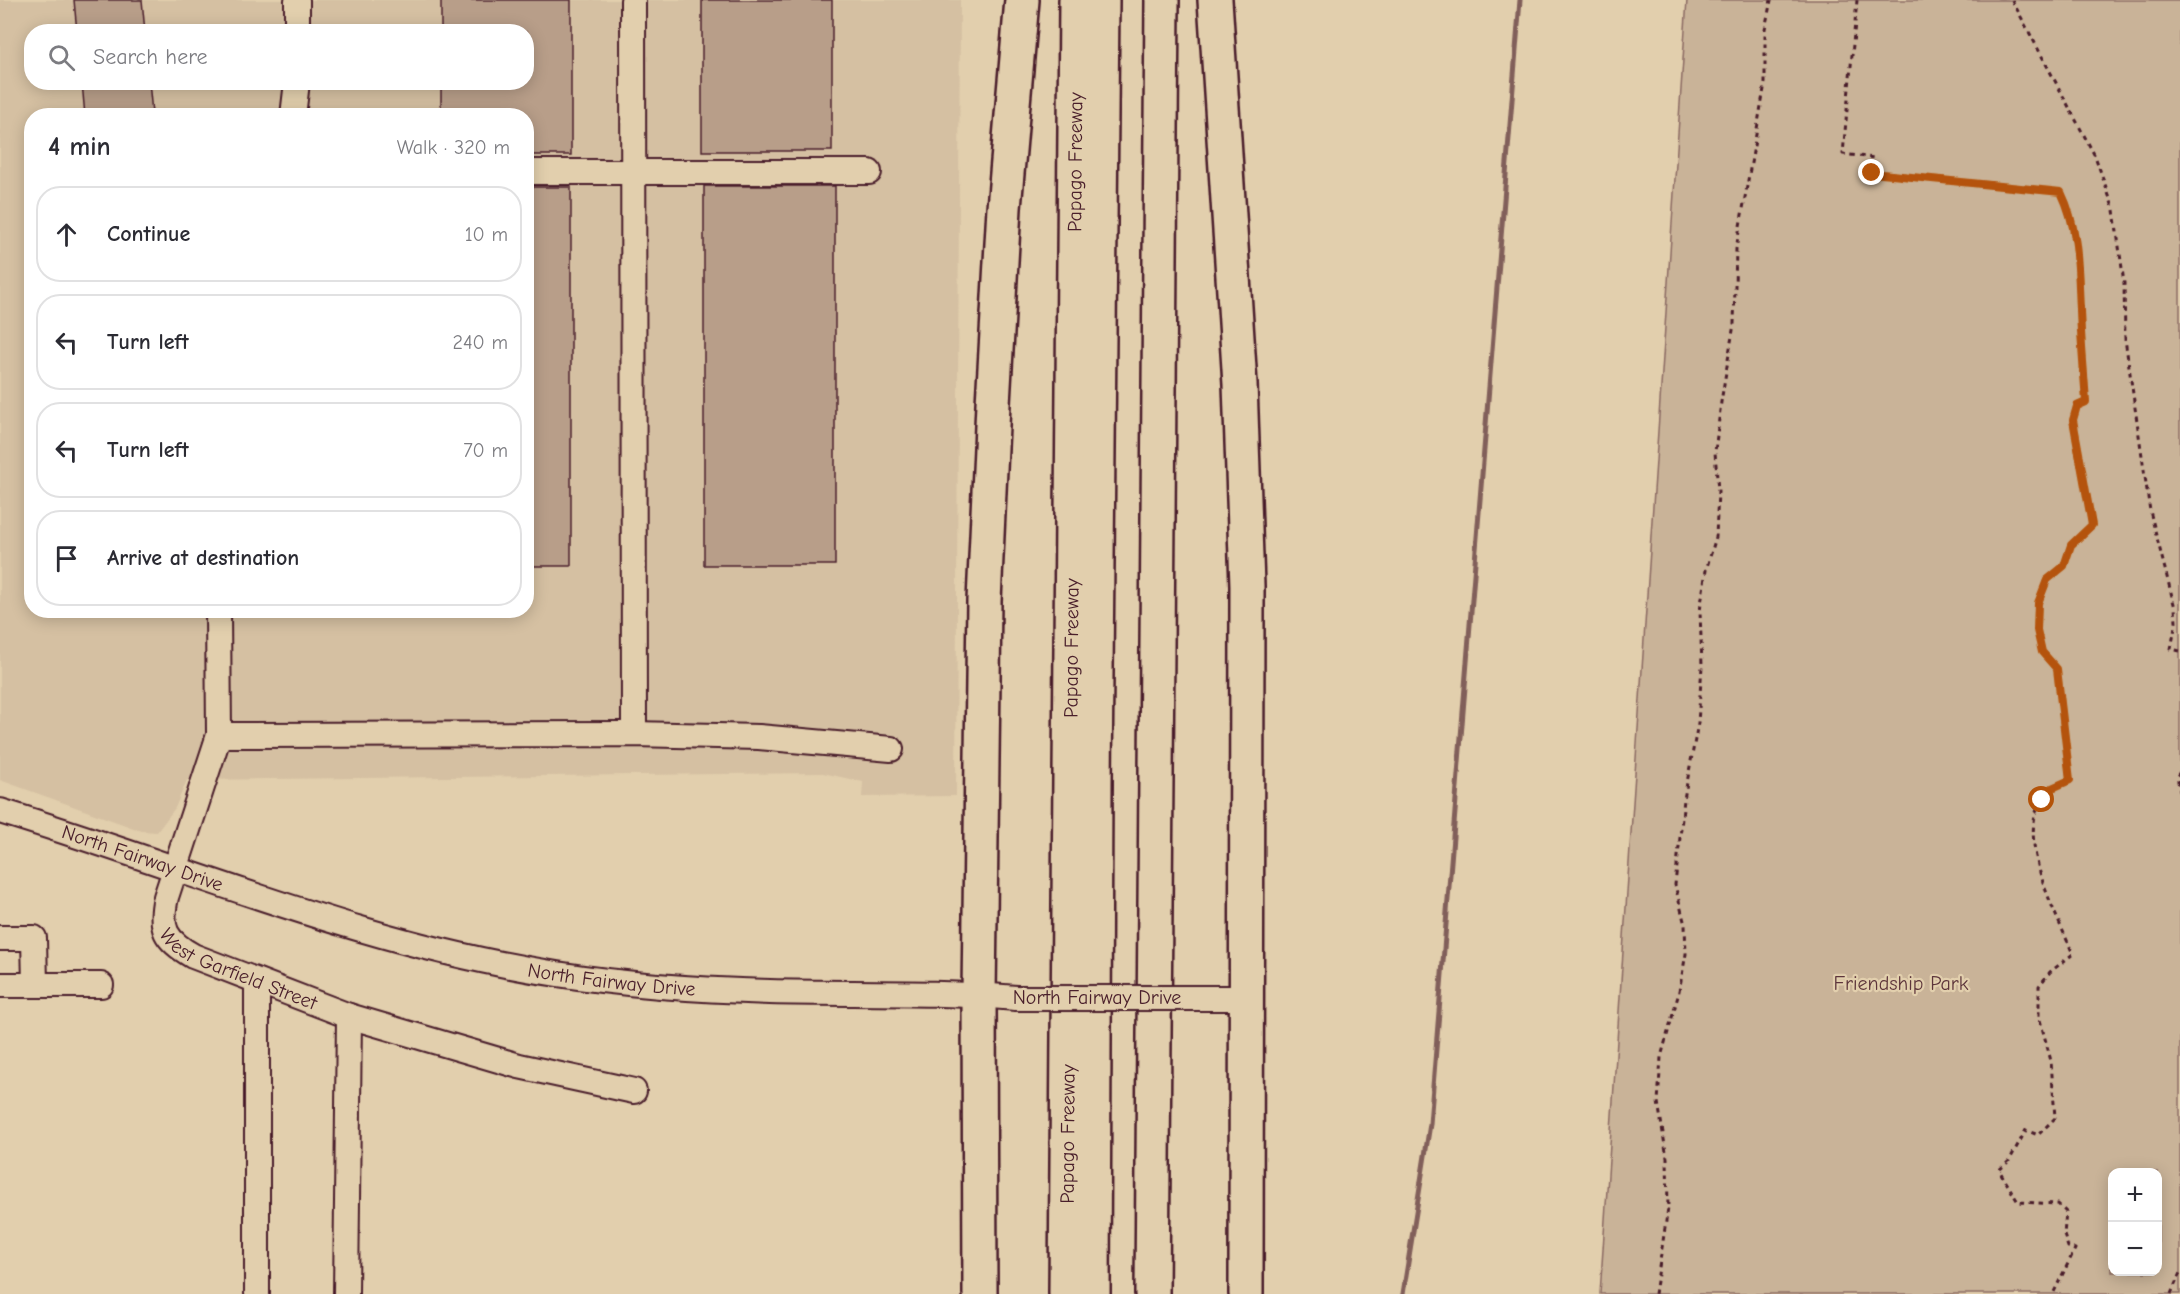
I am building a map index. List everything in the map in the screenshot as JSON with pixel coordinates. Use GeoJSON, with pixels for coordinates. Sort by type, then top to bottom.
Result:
{"type":"FeatureCollection","features":[{"type":"Feature","properties":{"kind":"highway"},"geometry":{"type":"LineString","coordinates":[[980,1294],[979,994],[984,601],[1004,208],[1022,0]]}},
{"type":"Feature","properties":{"kind":"highway","name":"Papago Freeway"},"geometry":{"type":"LineString","coordinates":[[1066,1294],[1076,0]]}},
{"type":"Feature","properties":{"kind":"highway"},"geometry":{"type":"LineString","coordinates":[[1093,1294],[1102,0]]}},
{"type":"Feature","properties":{"kind":"highway"},"geometry":{"type":"LineString","coordinates":[[1152,1294],[1162,0]]}},
{"type":"Feature","properties":{"kind":"highway"},"geometry":{"type":"LineString","coordinates":[[1215,0],[1240,384],[1247,574],[1246,1294]]}},
{"type":"Feature","properties":{"kind":"street"},"geometry":{"type":"LineString","coordinates":[[297,0],[297,24]]}},
{"type":"Feature","properties":{"kind":"street"},"geometry":{"type":"LineString","coordinates":[[633,0],[634,734]]}},
{"type":"Feature","properties":{"kind":"street"},"geometry":{"type":"LineString","coordinates":[[294,108],[296,90]]}},
{"type":"Feature","properties":{"kind":"street"},"geometry":{"type":"LineString","coordinates":[[534,172],[869,172]]}},
{"type":"Feature","properties":{"kind":"street","name":"West Garfield Street"},"geometry":{"type":"LineString","coordinates":[[218,618],[219,735],[162,912],[163,926],[169,939],[178,948],[193,956],[350,1016],[519,1066],[634,1091]]}},
{"type":"Feature","properties":{"kind":"street"},"geometry":{"type":"LineString","coordinates":[[219,735],[634,734],[759,737],[891,749]]}},
{"type":"Feature","properties":{"kind":"street","name":"North Fairway Drive"},"geometry":{"type":"LineString","coordinates":[[0,811],[362,930],[460,956],[557,974],[660,986],[769,992],[979,994],[1016,998],[1246,998]]}},
{"type":"Feature","properties":{"kind":"street"},"geometry":{"type":"LineString","coordinates":[[0,938],[34,939],[35,985]]}},
{"type":"Feature","properties":{"kind":"street"},"geometry":{"type":"LineString","coordinates":[[257,981],[257,1294]]}},
{"type":"Feature","properties":{"kind":"street"},"geometry":{"type":"LineString","coordinates":[[0,985],[101,985]]}},
{"type":"Feature","properties":{"kind":"street"},"geometry":{"type":"LineString","coordinates":[[346,1294],[350,1016]]}},
{"type":"Feature","properties":{"kind":"path"},"geometry":{"type":"LineString","coordinates":[[1655,1294],[1668,1208],[1667,1158],[1658,1102],[1661,1057],[1678,996],[1686,954],[1685,925],[1675,885],[1684,799],[1698,723],[1702,666],[1700,611],[1706,570],[1716,537],[1718,491],[1715,452],[1734,324],[1736,249],[1765,83],[1765,29],[1771,0]]}},
{"type":"Feature","properties":{"kind":"path"},"geometry":{"type":"LineString","coordinates":[[1857,0],[1843,154],[1874,158],[1872,173],[2061,192],[2070,209],[2078,252],[2086,402],[2077,406],[2073,420],[2092,525],[2071,545],[2064,566],[2047,580],[2038,603],[2037,630],[2042,652],[2057,669],[2070,780],[2050,789],[2042,800],[2034,815],[2032,840],[2042,877],[2073,954],[2050,972],[2039,986],[2039,1016],[2051,1061],[2055,1118],[2038,1135],[2026,1130],[2009,1161],[1999,1170],[2018,1202],[2058,1204],[2066,1212],[2064,1235],[2068,1247],[2075,1249],[2053,1294]]}},
{"type":"Feature","properties":{"kind":"path"},"geometry":{"type":"LineString","coordinates":[[2012,0],[2095,156],[2114,210],[2124,283],[2125,339],[2150,511],[2175,608],[2176,622],[2171,649],[2180,651]]}},
{"type":"Feature","properties":{"kind":"path"},"geometry":{"type":"LineString","coordinates":[[2180,772],[2177,776],[2180,792]]}},
{"type":"Feature","properties":{"kind":"path"},"geometry":{"type":"LineString","coordinates":[[2171,1294],[2180,1273]]}},
{"type":"Feature","properties":{"kind":"shaded area"},"geometry":{"type":"Polygon","coordinates":[[[0,0],[960,0],[956,796],[862,797],[863,782],[823,773],[187,780],[175,808],[157,832],[142,831],[0,780],[0,0]]]}},
{"type":"Feature","properties":{"kind":"green space","name":"Friendship Park"},"geometry":{"type":"Polygon","coordinates":[[[1687,0],[2180,0],[2180,1294],[1600,1294],[1687,0]]]}},
{"type":"Feature","properties":{"kind":"building"},"geometry":{"type":"Polygon","coordinates":[[[74,0],[142,0],[144,24],[76,24],[74,0]]]}},
{"type":"Feature","properties":{"kind":"building"},"geometry":{"type":"Polygon","coordinates":[[[441,0],[571,0],[571,155],[534,155],[534,108],[441,108],[441,90],[534,90],[534,24],[441,24],[441,0]]]}},
{"type":"Feature","properties":{"kind":"building"},"geometry":{"type":"Polygon","coordinates":[[[702,0],[832,0],[832,151],[702,151],[702,0]]]}},
{"type":"Feature","properties":{"kind":"building"},"geometry":{"type":"Polygon","coordinates":[[[83,90],[150,90],[152,108],[84,108],[83,90]]]}},
{"type":"Feature","properties":{"kind":"building"},"geometry":{"type":"Polygon","coordinates":[[[704,186],[835,186],[835,565],[704,565],[704,186]]]}},
{"type":"Feature","properties":{"kind":"building"},"geometry":{"type":"Polygon","coordinates":[[[534,187],[571,187],[571,566],[534,566],[534,187]]]}},
{"type":"Feature","properties":{"kind":"waterway"},"geometry":{"type":"LineString","coordinates":[[1403,1294],[1430,1124],[1520,0]]}},
{"type":"Feature","properties":{"kind":"route"},"geometry":{"type":"LineString","coordinates":[[1872,173],[2061,192],[2070,209],[2078,252],[2086,402],[2077,406],[2073,420],[2092,525],[2071,545],[2064,566],[2047,580],[2038,603],[2037,630],[2042,652],[2057,669],[2070,780],[2050,789],[2042,800]]}}]}
